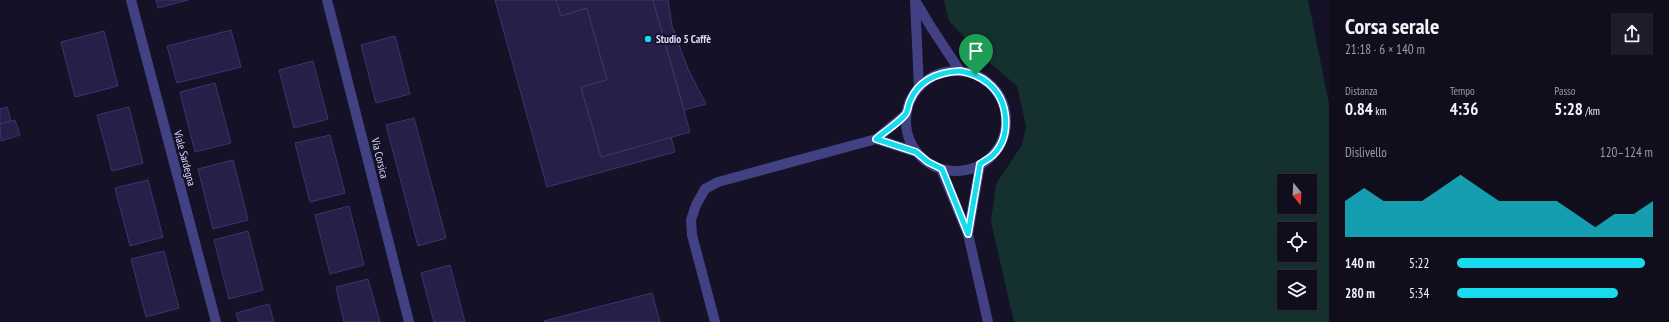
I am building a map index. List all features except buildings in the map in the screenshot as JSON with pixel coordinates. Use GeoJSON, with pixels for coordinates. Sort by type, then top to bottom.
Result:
{"type":"FeatureCollection","features":[{"type":"Feature","properties":{"kind":"street","name":"Viale Sardegna"},"geometry":{"type":"LineString","coordinates":[[131,0],[216,322]]}},
{"type":"Feature","properties":{"kind":"street","name":"Via Corsica"},"geometry":{"type":"LineString","coordinates":[[327,0],[409,322]]}},
{"type":"Feature","properties":{"kind":"street"},"geometry":{"type":"LineString","coordinates":[[915,0],[960,71]]}},
{"type":"Feature","properties":{"kind":"street"},"geometry":{"type":"LineString","coordinates":[[915,0],[919,87]]}},
{"type":"Feature","properties":{"kind":"street"},"geometry":{"type":"LineString","coordinates":[[876,139],[916,152],[928,162],[942,169],[955,171],[968,170],[993,155],[1002,142],[1006,126],[1005,110],[999,96],[989,83],[976,75],[960,71],[945,72],[931,77],[919,87],[910,100],[906,114],[908,134],[916,152]]}},
{"type":"Feature","properties":{"kind":"street"},"geometry":{"type":"LineString","coordinates":[[716,322],[692,235],[691,220],[696,205],[705,188],[718,182],[876,139],[906,114]]}},
{"type":"Feature","properties":{"kind":"street"},"geometry":{"type":"LineString","coordinates":[[968,234],[980,164]]}},
{"type":"Feature","properties":{"kind":"street"},"geometry":{"type":"LineString","coordinates":[[942,169],[968,234],[988,322]]}},
{"type":"Feature","properties":{"kind":"green space"},"geometry":{"type":"Polygon","coordinates":[[[944,0],[1308,0],[1329,104],[1329,322],[1014,322],[991,222],[996,184],[1022,145],[1026,126],[1017,86],[984,58],[949,21],[944,0]]]}},
{"type":"Feature","properties":{"kind":"place","name":"Studio 5 Caffè"},"geometry":{"type":"Point","coordinates":[648,39]}},
{"type":"Feature","properties":{"kind":"route"},"geometry":{"type":"LineString","coordinates":[[960,71],[976,75],[989,83],[999,96],[1005,110],[1006,126],[1002,142],[993,155],[980,164],[968,234],[942,169],[928,162],[916,152],[876,139],[906,114],[910,100],[919,87],[931,77],[945,72],[960,71]]}}]}
